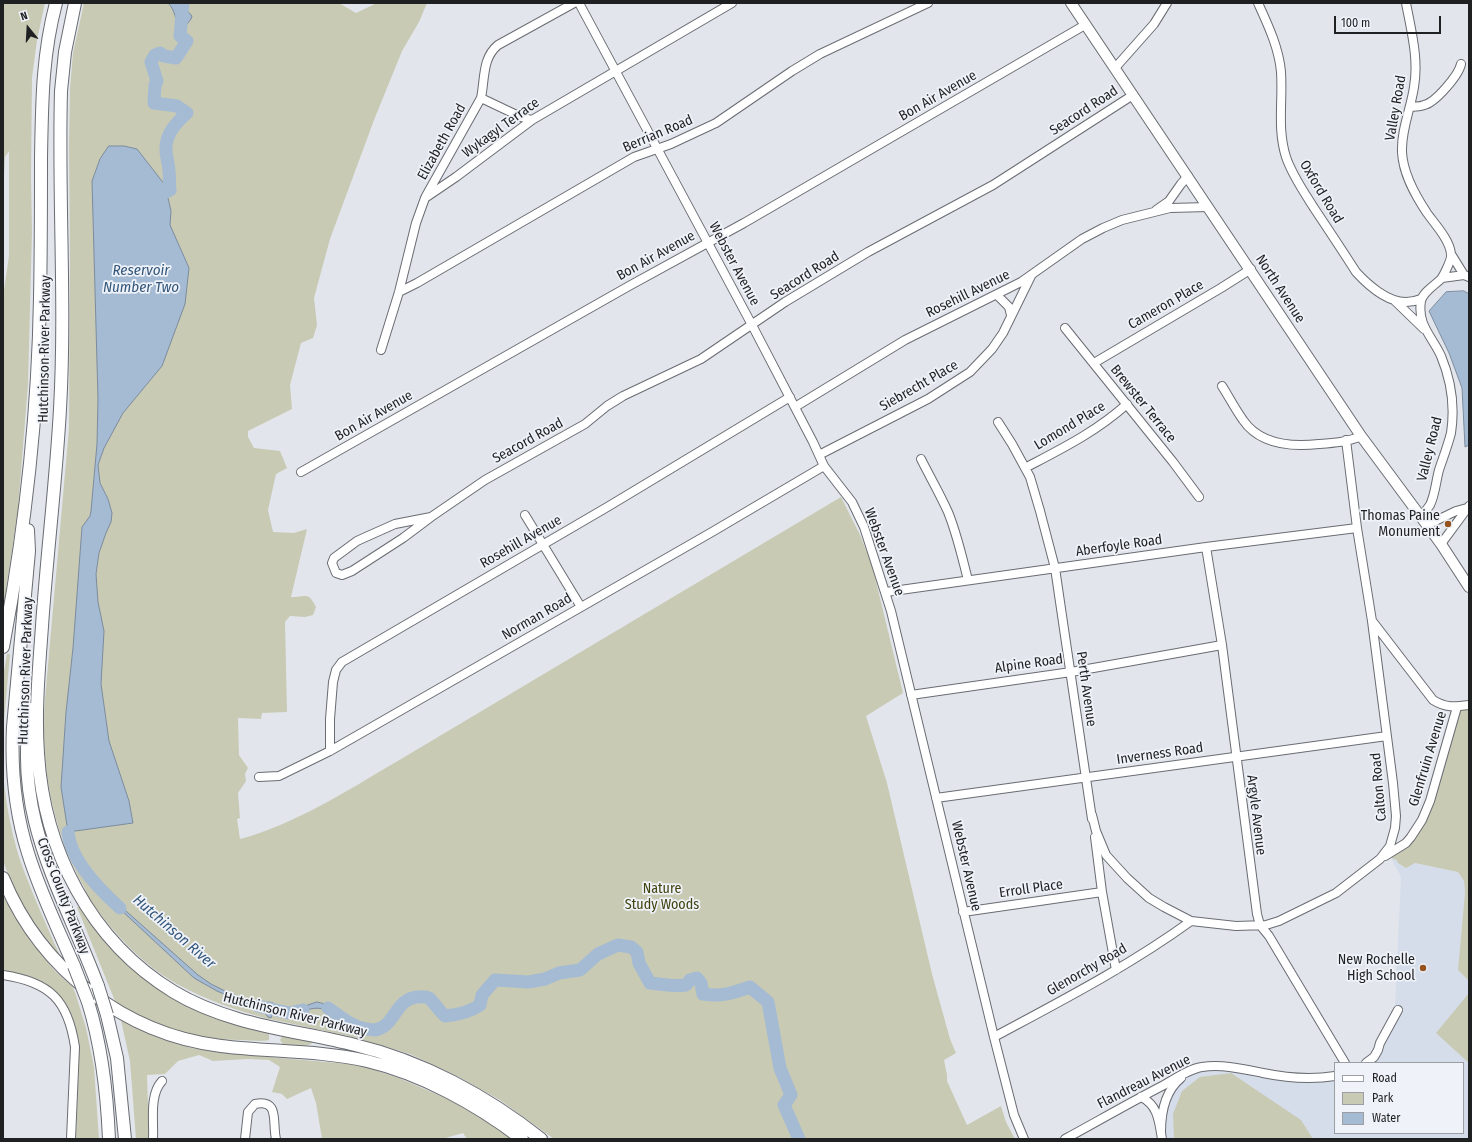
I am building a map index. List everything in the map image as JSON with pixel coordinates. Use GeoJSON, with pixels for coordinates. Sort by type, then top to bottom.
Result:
{"type":"FeatureCollection","features":[{"type":"Feature","properties":{"kind":"highway","name":"Hutchinson River Parkway"},"geometry":{"type":"LineString","coordinates":[[3,647],[15,581],[27,493],[34,424],[40,322],[42,86],[47,45],[56,3]]}},
{"type":"Feature","properties":{"kind":"highway","name":"Hutchinson River Parkway"},"geometry":{"type":"LineString","coordinates":[[75,3],[66,46],[61,91],[62,328],[60,407],[39,664],[37,721],[38,758],[43,796],[53,834],[66,870],[84,904],[107,936],[144,971],[187,999],[211,1010],[248,1022],[364,1047],[388,1054],[458,1085],[492,1104],[541,1139]]}},
{"type":"Feature","properties":{"kind":"highway","name":"Cross County Parkway"},"geometry":{"type":"LineString","coordinates":[[27,493],[29,551],[12,752],[15,791],[21,829],[30,861],[88,1002],[98,1038],[103,1065],[109,1139]]}},
{"type":"Feature","properties":{"kind":"highway","name":"Cross County Parkway"},"geometry":{"type":"LineString","coordinates":[[39,664],[27,731],[27,770],[32,812],[46,861],[98,986],[107,1015],[117,1058],[125,1139]]}},
{"type":"Feature","properties":{"kind":"highway","name":"Hutchinson River Parkway"},"geometry":{"type":"LineString","coordinates":[[3,878],[18,910],[31,931],[47,952],[64,969],[96,996],[134,1020],[171,1035],[208,1044],[338,1056],[388,1067],[415,1077],[463,1101],[494,1119],[522,1139]]}},
{"type":"Feature","properties":{"kind":"main road","name":"North Avenue"},"geometry":{"type":"LineString","coordinates":[[1071,3],[1251,269],[1361,436],[1424,521],[1469,588]]}},
{"type":"Feature","properties":{"kind":"street","name":"Elizabeth Road"},"geometry":{"type":"LineString","coordinates":[[425,198],[481,98],[486,63],[491,50],[574,3]]}},
{"type":"Feature","properties":{"kind":"street","name":"Webster Avenue"},"geometry":{"type":"LineString","coordinates":[[579,3],[752,325],[824,466],[852,502],[864,527],[886,592],[994,1038],[1014,1115],[1024,1139]]}},
{"type":"Feature","properties":{"kind":"street","name":"Wykagyl Terrace"},"geometry":{"type":"LineString","coordinates":[[425,198],[456,177],[532,120],[732,3]]}},
{"type":"Feature","properties":{"kind":"street","name":"Berrian Road"},"geometry":{"type":"LineString","coordinates":[[399,292],[634,157],[671,144],[716,123],[792,71],[820,54],[928,3]]}},
{"type":"Feature","properties":{"kind":"street"},"geometry":{"type":"LineString","coordinates":[[1115,68],[1154,24],[1167,3]]}},
{"type":"Feature","properties":{"kind":"street","name":"Oxford Road"},"geometry":{"type":"LineString","coordinates":[[1258,3],[1273,39],[1279,62],[1281,83],[1281,134],[1286,156],[1292,171],[1356,272],[1376,291],[1395,300]]}},
{"type":"Feature","properties":{"kind":"street","name":"Valley Road"},"geometry":{"type":"LineString","coordinates":[[1406,3],[1415,56],[1415,85],[1403,140],[1402,151],[1404,163],[1414,191],[1448,243],[1451,254],[1466,276],[1442,278]]}},
{"type":"Feature","properties":{"kind":"street","name":"Bon Air Avenue"},"geometry":{"type":"LineString","coordinates":[[301,472],[615,294],[744,223],[1085,25]]}},
{"type":"Feature","properties":{"kind":"street"},"geometry":{"type":"LineString","coordinates":[[1411,107],[1424,106],[1430,103],[1449,85],[1460,70],[1462,64]]}},
{"type":"Feature","properties":{"kind":"street","name":"Seacord Road"},"geometry":{"type":"LineString","coordinates":[[431,517],[396,524],[357,541],[334,558],[332,563],[336,572],[342,575],[352,571],[403,538],[484,480],[585,424],[606,406],[623,396],[701,359],[785,302],[868,252],[994,185],[1133,95]]}},
{"type":"Feature","properties":{"kind":"street","name":"Elizabeth Road"},"geometry":{"type":"LineString","coordinates":[[481,98],[521,117],[532,120]]}},
{"type":"Feature","properties":{"kind":"street","name":"Rosehill Avenue"},"geometry":{"type":"LineString","coordinates":[[1155,211],[1157,208],[1169,201],[1188,176]]}},
{"type":"Feature","properties":{"kind":"street"},"geometry":{"type":"LineString","coordinates":[[381,350],[399,292],[416,223],[425,198]]}},
{"type":"Feature","properties":{"kind":"street","name":"Rosehill Avenue"},"geometry":{"type":"LineString","coordinates":[[795,407],[905,340],[977,303],[997,295],[1020,282],[1082,239],[1102,228],[1122,220],[1155,211],[1176,207],[1208,207]]}},
{"type":"Feature","properties":{"kind":"street"},"geometry":{"type":"LineString","coordinates":[[1395,300],[1404,302],[1421,299],[1430,288],[1442,278],[1451,254]]}},
{"type":"Feature","properties":{"kind":"street","name":"Cameron Place"},"geometry":{"type":"LineString","coordinates":[[1094,364],[1251,269]]}},
{"type":"Feature","properties":{"kind":"street","name":"Siebrecht Place"},"geometry":{"type":"LineString","coordinates":[[819,455],[928,400],[970,372],[992,349],[1003,333],[1031,275]]}},
{"type":"Feature","properties":{"kind":"street"},"geometry":{"type":"LineString","coordinates":[[997,295],[1009,307],[1011,315]]}},
{"type":"Feature","properties":{"kind":"street","name":"Valley Road"},"geometry":{"type":"LineString","coordinates":[[1421,299],[1421,317],[1425,330],[1442,357],[1449,379],[1452,400],[1450,433],[1424,521]]}},
{"type":"Feature","properties":{"kind":"street"},"geometry":{"type":"LineString","coordinates":[[1395,300],[1425,330]]}},
{"type":"Feature","properties":{"kind":"street","name":"Brewster Terrace"},"geometry":{"type":"LineString","coordinates":[[1065,328],[1199,497]]}},
{"type":"Feature","properties":{"kind":"street"},"geometry":{"type":"LineString","coordinates":[[1222,386],[1244,422],[1252,430],[1269,441],[1301,446],[1346,440],[1361,436]]}},
{"type":"Feature","properties":{"kind":"street","name":"Rosehill Avenue"},"geometry":{"type":"LineString","coordinates":[[330,751],[330,719],[333,682],[336,670],[342,662],[610,506],[790,397]]}},
{"type":"Feature","properties":{"kind":"street","name":"Lomond Place"},"geometry":{"type":"LineString","coordinates":[[1025,468],[1082,437],[1110,419],[1126,404]]}},
{"type":"Feature","properties":{"kind":"street","name":"Perth Avenue"},"geometry":{"type":"LineString","coordinates":[[998,422],[1030,477],[1055,568],[1102,892],[1116,970]]}},
{"type":"Feature","properties":{"kind":"street","name":"Calton Road"},"geometry":{"type":"LineString","coordinates":[[1092,815],[1096,831],[1106,855],[1127,878],[1149,898],[1191,921],[1236,926],[1266,925],[1279,921],[1336,893],[1380,859],[1390,846],[1395,828],[1396,816],[1372,621],[1357,528],[1346,440]]}},
{"type":"Feature","properties":{"kind":"street"},"geometry":{"type":"LineString","coordinates":[[920,459],[939,493],[948,513],[959,545],[968,580]]}},
{"type":"Feature","properties":{"kind":"street","name":"Norman Road"},"geometry":{"type":"LineString","coordinates":[[259,777],[279,776],[330,751],[824,466]]}},
{"type":"Feature","properties":{"kind":"street"},"geometry":{"type":"LineString","coordinates":[[1424,521],[1468,506]]}},
{"type":"Feature","properties":{"kind":"street"},"geometry":{"type":"LineString","coordinates":[[1440,544],[1468,506]]}},
{"type":"Feature","properties":{"kind":"street"},"geometry":{"type":"LineString","coordinates":[[525,515],[581,606]]}},
{"type":"Feature","properties":{"kind":"street","name":"Aberfoyle Road"},"geometry":{"type":"LineString","coordinates":[[886,592],[1206,547],[1357,528]]}},
{"type":"Feature","properties":{"kind":"street","name":"Argyle Avenue"},"geometry":{"type":"LineString","coordinates":[[1206,547],[1222,645],[1250,870],[1257,914],[1260,925],[1269,936],[1344,1062]]}},
{"type":"Feature","properties":{"kind":"street"},"geometry":{"type":"LineString","coordinates":[[1372,621],[1433,700],[1442,706],[1457,707]]}},
{"type":"Feature","properties":{"kind":"street","name":"Alpine Road"},"geometry":{"type":"LineString","coordinates":[[911,695],[1071,672],[1222,645]]}},
{"type":"Feature","properties":{"kind":"street","name":"Glenfruin Avenue"},"geometry":{"type":"LineString","coordinates":[[1380,859],[1406,843],[1422,820],[1430,801],[1457,707],[1469,705]]}},
{"type":"Feature","properties":{"kind":"street","name":"Inverness Road"},"geometry":{"type":"LineString","coordinates":[[936,798],[1387,736]]}},
{"type":"Feature","properties":{"kind":"street","name":"Erroll Place"},"geometry":{"type":"LineString","coordinates":[[963,912],[1102,892]]}},
{"type":"Feature","properties":{"kind":"street","name":"Glenorchy Road"},"geometry":{"type":"LineString","coordinates":[[994,1038],[1116,970],[1169,938],[1191,921]]}},
{"type":"Feature","properties":{"kind":"street"},"geometry":{"type":"LineString","coordinates":[[3,975],[23,979],[37,984],[55,995],[64,1008],[74,1036],[76,1057],[72,1139]]}},
{"type":"Feature","properties":{"kind":"street"},"geometry":{"type":"LineString","coordinates":[[1367,1062],[1374,1057],[1398,1010]]}},
{"type":"Feature","properties":{"kind":"street","name":"Flandreau Avenue"},"geometry":{"type":"LineString","coordinates":[[1065,1139],[1141,1097],[1191,1071],[1202,1067],[1240,1067],[1263,1073],[1295,1078],[1334,1076]]}},
{"type":"Feature","properties":{"kind":"street"},"geometry":{"type":"LineString","coordinates":[[1161,1135],[1161,1116],[1166,1100],[1178,1081],[1191,1071]]}},
{"type":"Feature","properties":{"kind":"street"},"geometry":{"type":"LineString","coordinates":[[153,1139],[154,1095],[157,1087],[162,1081]]}},
{"type":"Feature","properties":{"kind":"street"},"geometry":{"type":"LineString","coordinates":[[1141,1097],[1149,1101],[1155,1109],[1161,1135]]}},
{"type":"Feature","properties":{"kind":"street"},"geometry":{"type":"LineString","coordinates":[[245,1139],[248,1112],[256,1104],[262,1103],[269,1104],[273,1109],[276,1139]]}},
{"type":"Feature","properties":{"kind":"shaded area","name":"New Rochelle High School"},"geometry":{"type":"Polygon","coordinates":[[[1391,858],[1458,872],[1464,881],[1465,892],[1458,970],[1469,981],[1469,1139],[1165,1139],[1163,1134],[1166,1111],[1175,1089],[1184,1079],[1196,1072],[1214,1069],[1334,1080],[1334,1134],[1464,1134],[1464,1062],[1367,1062],[1373,1054],[1395,1007],[1401,877],[1391,858]]]}},
{"type":"Feature","properties":{"kind":"green space"},"geometry":{"type":"Polygon","coordinates":[[[3,3],[45,3],[37,40],[32,78],[32,231],[28,384],[18,509],[3,611],[3,297],[9,256],[9,151],[5,157],[3,196],[3,3]]]}},
{"type":"Feature","properties":{"kind":"green space","name":"Nature Study Woods"},"geometry":{"type":"Polygon","coordinates":[[[84,3],[339,3],[356,13],[377,3],[427,3],[419,22],[402,51],[374,120],[330,239],[314,298],[317,325],[313,338],[301,343],[290,385],[292,409],[248,431],[248,437],[254,448],[280,451],[287,468],[276,474],[268,510],[273,532],[294,533],[307,529],[291,597],[309,597],[316,607],[313,615],[305,617],[290,616],[285,622],[287,712],[262,713],[261,719],[238,718],[239,755],[248,768],[245,774],[246,781],[238,793],[240,818],[237,819],[240,839],[280,825],[340,795],[841,497],[860,535],[872,565],[903,693],[866,716],[887,783],[932,974],[950,1039],[956,1053],[944,1060],[947,1081],[967,1125],[1001,1106],[1006,1122],[1015,1139],[554,1139],[500,1100],[459,1077],[410,1054],[353,1037],[256,1016],[221,1004],[188,990],[164,976],[145,961],[127,945],[107,922],[89,898],[64,843],[56,820],[44,748],[45,699],[69,428],[70,88],[73,53],[84,3]]]}},
{"type":"Feature","properties":{"kind":"green space"},"geometry":{"type":"Polygon","coordinates":[[[7,654],[10,654],[3,732],[3,677],[7,654]]]}},
{"type":"Feature","properties":{"kind":"green space"},"geometry":{"type":"Polygon","coordinates":[[[1469,708],[1469,981],[1458,970],[1465,892],[1464,881],[1458,872],[1415,863],[1406,868],[1398,863],[1397,860],[1391,858],[1407,845],[1429,812],[1459,709],[1469,708]]]}},
{"type":"Feature","properties":{"kind":"green space"},"geometry":{"type":"Polygon","coordinates":[[[3,772],[10,822],[16,847],[28,882],[61,958],[30,919],[13,887],[3,861],[3,772]]]}},
{"type":"Feature","properties":{"kind":"green space"},"geometry":{"type":"Polygon","coordinates":[[[3,896],[31,942],[55,971],[72,986],[75,992],[86,1028],[94,1067],[99,1139],[76,1139],[79,1043],[66,1005],[60,996],[43,984],[3,972],[3,896]]]}},
{"type":"Feature","properties":{"kind":"green space"},"geometry":{"type":"Polygon","coordinates":[[[77,907],[80,907],[99,933],[125,963],[149,983],[180,1001],[269,1034],[269,1040],[259,1041],[223,1039],[191,1035],[162,1026],[117,1006],[77,907]]]}},
{"type":"Feature","properties":{"kind":"green space"},"geometry":{"type":"Polygon","coordinates":[[[1469,993],[1469,1063],[1436,1033],[1469,993]]]}},
{"type":"Feature","properties":{"kind":"green space"},"geometry":{"type":"Polygon","coordinates":[[[120,1016],[153,1035],[191,1048],[235,1054],[360,1065],[399,1078],[452,1101],[513,1139],[467,1139],[463,1133],[442,1139],[322,1139],[316,1103],[311,1088],[287,1099],[282,1094],[272,1092],[280,1067],[269,1060],[248,1059],[213,1061],[199,1055],[178,1061],[165,1074],[147,1075],[149,1139],[136,1139],[130,1061],[120,1016]]]}},
{"type":"Feature","properties":{"kind":"green space"},"geometry":{"type":"Polygon","coordinates":[[[283,1035],[313,1042],[303,1046],[283,1044],[280,1040],[283,1035]]]}},
{"type":"Feature","properties":{"kind":"green space"},"geometry":{"type":"Polygon","coordinates":[[[1231,1073],[1301,1120],[1313,1139],[1174,1139],[1173,1114],[1182,1091],[1200,1077],[1231,1073]]]}},
{"type":"Feature","properties":{"kind":"water"},"geometry":{"type":"Polygon","coordinates":[[[168,3],[185,3],[183,6],[192,16],[181,32],[179,30],[174,12],[168,3]]]}},
{"type":"Feature","properties":{"kind":"water","name":"Reservoir Number Two"},"geometry":{"type":"Polygon","coordinates":[[[109,146],[124,146],[137,149],[165,185],[171,211],[170,225],[189,268],[185,304],[162,366],[123,413],[104,448],[98,465],[100,483],[108,499],[112,513],[111,522],[99,553],[96,574],[98,602],[104,631],[101,684],[109,741],[129,801],[133,823],[68,832],[61,787],[66,712],[73,648],[82,527],[90,516],[91,511],[97,444],[98,399],[92,181],[100,159],[109,146]]]}},
{"type":"Feature","properties":{"kind":"water"},"geometry":{"type":"Polygon","coordinates":[[[1464,291],[1469,294],[1469,445],[1465,447],[1462,388],[1449,353],[1429,311],[1446,292],[1464,291]]]}},
{"type":"Feature","properties":{"kind":"water"},"geometry":{"type":"Polygon","coordinates":[[[108,895],[198,975],[211,984],[229,993],[264,1005],[269,1002],[273,1003],[275,1005],[271,1018],[268,1017],[263,1011],[217,991],[194,978],[106,896],[108,895]]]}},
{"type":"Feature","properties":{"kind":"water"},"geometry":{"type":"Polygon","coordinates":[[[317,1002],[325,1004],[335,1010],[340,1016],[341,1020],[327,1011],[316,1008],[286,1016],[288,1008],[299,1008],[317,1002]]]}},
{"type":"Feature","properties":{"kind":"waterway","name":"Hutchinson River"},"geometry":{"type":"LineString","coordinates":[[166,192],[170,190],[169,169],[166,153],[167,139],[172,129],[187,113],[177,106],[154,103],[155,85],[157,81],[151,62],[155,55],[160,53],[164,56],[176,58],[187,41],[180,36],[183,3]]}},
{"type":"Feature","properties":{"kind":"waterway","name":"Hutchinson River"},"geometry":{"type":"LineString","coordinates":[[68,832],[70,843],[80,864],[95,883],[120,908]]}},
{"type":"Feature","properties":{"kind":"waterway","name":"Hutchinson River"},"geometry":{"type":"LineString","coordinates":[[328,1008],[355,1026],[374,1030],[382,1028],[404,1003],[409,999],[417,997],[429,998],[445,1016],[459,1014],[472,1010],[480,1005],[482,995],[495,980],[529,982],[545,979],[559,973],[580,970],[598,954],[618,945],[631,947],[637,952],[639,963],[650,983],[682,986],[686,985],[690,980],[697,978],[701,983],[703,994],[727,994],[750,987],[768,1002],[780,1068],[791,1095],[784,1105],[799,1139]]}},
{"type":"Feature","properties":{"kind":"waterway","name":"Hutchinson River"},"geometry":{"type":"LineString","coordinates":[[258,1006],[289,1013],[303,1010]]}},
{"type":"Feature","properties":{"kind":"place","name":"Thomas Paine Monument"},"geometry":{"type":"Point","coordinates":[1448,524]}},
{"type":"Feature","properties":{"kind":"place","name":"New Rochelle High School"},"geometry":{"type":"Point","coordinates":[1423,968]}}]}
